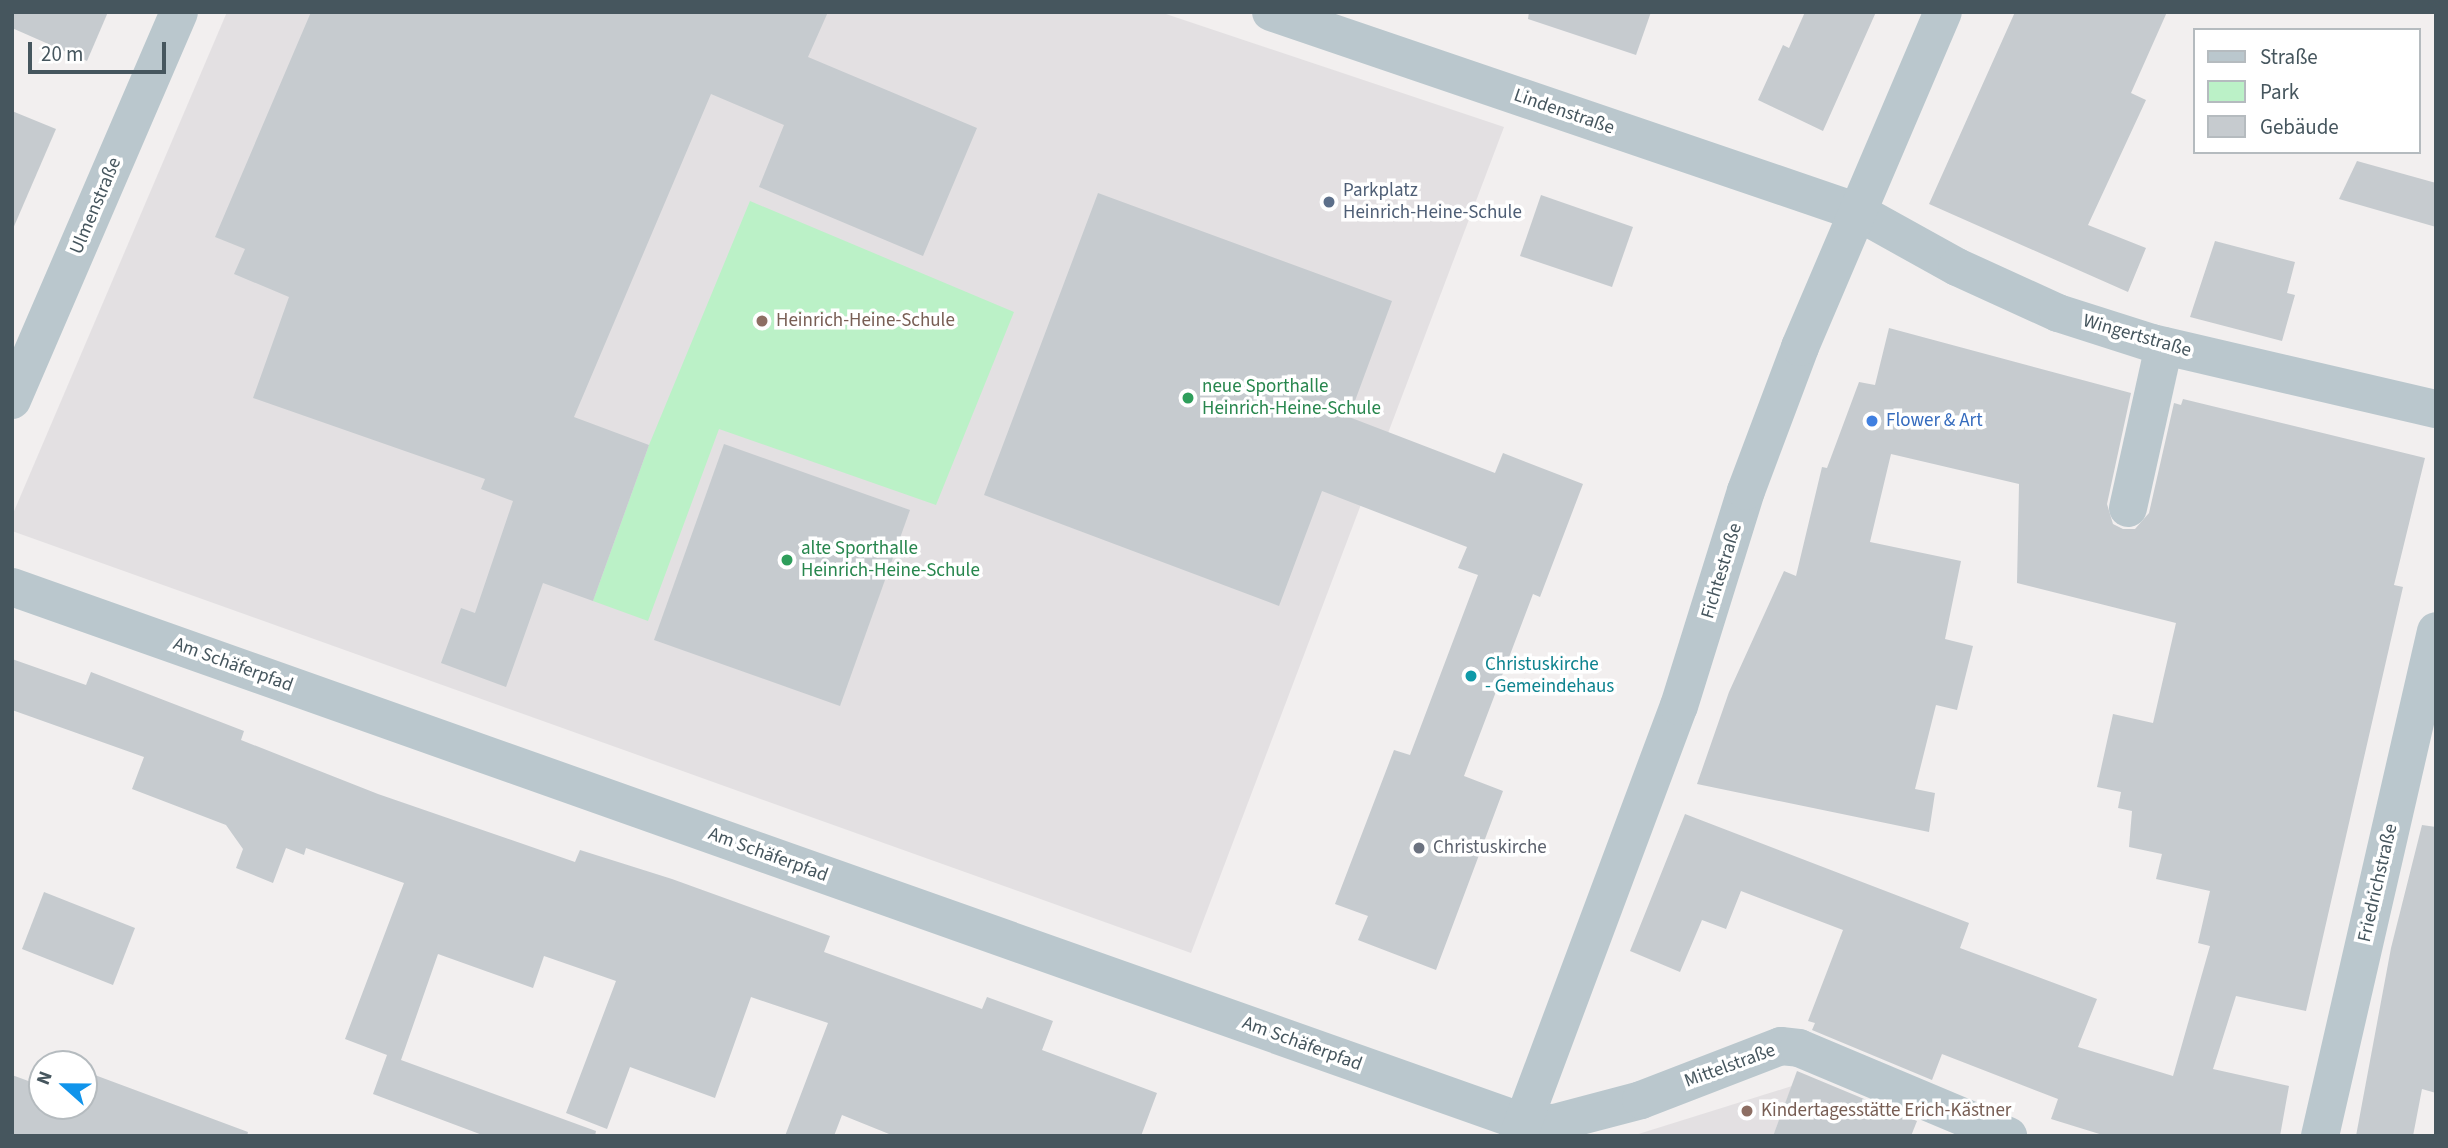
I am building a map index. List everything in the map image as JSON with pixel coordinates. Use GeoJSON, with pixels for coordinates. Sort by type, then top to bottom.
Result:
{"type":"FeatureCollection","features":[{"type":"Feature","properties":{"kind":"street","name":"Ulmenstraße"},"geometry":{"type":"LineString","coordinates":[[12,400],[179,12]]}},
{"type":"Feature","properties":{"kind":"street","name":"Lindenstraße"},"geometry":{"type":"LineString","coordinates":[[1271,12],[1858,212]]}},
{"type":"Feature","properties":{"kind":"street","name":"Fichtestraße"},"geometry":{"type":"LineString","coordinates":[[1520,1129],[1679,706],[1746,491],[1800,347],[1943,12]]}},
{"type":"Feature","properties":{"kind":"street","name":"Wingertstraße"},"geometry":{"type":"LineString","coordinates":[[1858,212],[2002,290],[2058,313],[2164,346],[2436,409]]}},
{"type":"Feature","properties":{"kind":"street"},"geometry":{"type":"LineString","coordinates":[[2128,508],[2164,346]]}},
{"type":"Feature","properties":{"kind":"street","name":"Am Schäferpfad"},"geometry":{"type":"LineString","coordinates":[[12,587],[1520,1129]]}},
{"type":"Feature","properties":{"kind":"street","name":"Friedrichstraße"},"geometry":{"type":"LineString","coordinates":[[2320,1136],[2436,631]]}},
{"type":"Feature","properties":{"kind":"street","name":"Mittelstraße"},"geometry":{"type":"LineString","coordinates":[[1520,1129],[1641,1100],[1781,1046],[1799,1048],[2008,1136]]}},
{"type":"Feature","properties":{"kind":"shaded area","name":"Heinrich-Heine-Schule"},"geometry":{"type":"Polygon","coordinates":[[[227,12],[1160,12],[1504,127],[1191,953],[12,531],[12,516],[227,12]]]}},
{"type":"Feature","properties":{"kind":"shaded area","name":"Kindertagesstätte Erich-Kästner"},"geometry":{"type":"Polygon","coordinates":[[[1792,1086],[1773,1136],[1632,1136],[1792,1086]]]}},
{"type":"Feature","properties":{"kind":"green space"},"geometry":{"type":"Polygon","coordinates":[[[750,201],[1014,312],[936,505],[719,429],[648,621],[593,601],[649,445],[750,201]]]}},
{"type":"Feature","properties":{"kind":"building"},"geometry":{"type":"Polygon","coordinates":[[[12,12],[108,12],[87,61],[12,28],[12,12]]]}},
{"type":"Feature","properties":{"kind":"building"},"geometry":{"type":"Polygon","coordinates":[[[311,12],[828,12],[808,57],[977,128],[923,256],[759,187],[784,125],[711,94],[574,417],[649,445],[593,601],[543,583],[506,687],[441,663],[461,608],[475,613],[513,501],[481,489],[485,479],[253,398],[289,297],[234,274],[245,249],[215,237],[311,12]]]}},
{"type":"Feature","properties":{"kind":"building"},"geometry":{"type":"Polygon","coordinates":[[[1529,12],[1651,12],[1636,55],[1528,19],[1529,12]]]}},
{"type":"Feature","properties":{"kind":"building"},"geometry":{"type":"Polygon","coordinates":[[[1805,12],[1876,12],[1823,131],[1758,100],[1783,45],[1789,48],[1805,12]]]}},
{"type":"Feature","properties":{"kind":"building"},"geometry":{"type":"Polygon","coordinates":[[[2015,12],[2167,12],[2131,93],[2146,100],[2088,225],[2146,248],[2128,292],[1929,204],[2015,12]]]}},
{"type":"Feature","properties":{"kind":"building"},"geometry":{"type":"Polygon","coordinates":[[[12,111],[56,129],[12,231],[12,111]]]}},
{"type":"Feature","properties":{"kind":"building"},"geometry":{"type":"Polygon","coordinates":[[[2357,161],[2436,183],[2436,227],[2339,199],[2357,161]]]}},
{"type":"Feature","properties":{"kind":"building","name":"neue Sporthalle Heinrich-Heine-Schule"},"geometry":{"type":"Polygon","coordinates":[[[1098,193],[1392,301],[1349,417],[1495,473],[1503,453],[1583,484],[1540,597],[1533,594],[1464,776],[1503,791],[1436,970],[1358,940],[1368,916],[1335,904],[1394,750],[1410,755],[1478,575],[1458,568],[1467,547],[1322,491],[1279,606],[984,495],[1098,193]]]}},
{"type":"Feature","properties":{"kind":"building"},"geometry":{"type":"Polygon","coordinates":[[[1541,195],[1633,227],[1612,287],[1520,256],[1541,195]]]}},
{"type":"Feature","properties":{"kind":"building"},"geometry":{"type":"Polygon","coordinates":[[[2215,241],[2295,262],[2287,293],[2295,295],[2282,341],[2190,317],[2215,241]]]}},
{"type":"Feature","properties":{"kind":"building"},"geometry":{"type":"Polygon","coordinates":[[[1889,328],[2131,393],[2107,504],[2113,524],[2123,529],[2135,529],[2149,513],[2174,403],[2181,405],[2183,399],[2425,458],[2394,585],[2403,587],[2306,1011],[2236,996],[2213,1069],[2289,1086],[2280,1136],[2106,1136],[2051,1119],[2058,1099],[1942,1054],[1932,1080],[1812,1030],[1815,1023],[1808,1021],[1843,930],[1741,891],[1726,929],[1702,920],[1680,972],[1630,951],[1685,814],[1969,923],[1960,948],[2097,999],[2078,1047],[2173,1076],[2210,946],[2198,943],[2210,891],[2156,879],[2162,854],[2129,847],[2132,811],[2118,808],[2121,792],[2097,787],[2113,714],[2153,723],[2176,623],[2017,583],[2019,484],[1891,454],[1870,542],[1961,561],[1945,639],[1973,646],[1957,710],[1936,705],[1915,789],[1935,793],[1929,832],[1697,784],[1729,692],[1784,571],[1796,576],[1822,467],[1827,468],[1859,382],[1875,385],[1889,328]]]}},
{"type":"Feature","properties":{"kind":"building","name":"alte Sporthalle Heinrich-Heine-Schule"},"geometry":{"type":"Polygon","coordinates":[[[724,444],[910,510],[840,706],[654,640],[724,444]]]}},
{"type":"Feature","properties":{"kind":"building"},"geometry":{"type":"Polygon","coordinates":[[[12,659],[86,685],[91,672],[244,731],[241,740],[378,794],[575,862],[580,850],[672,879],[830,936],[824,952],[982,1009],[987,997],[1053,1021],[1042,1050],[1157,1093],[1141,1136],[894,1136],[842,1115],[834,1136],[785,1136],[828,1023],[751,997],[715,1098],[630,1067],[607,1129],[566,1113],[616,981],[544,956],[533,988],[438,954],[401,1060],[596,1131],[595,1136],[485,1136],[373,1094],[387,1055],[345,1039],[404,883],[306,848],[304,855],[286,848],[273,883],[236,868],[243,849],[226,825],[132,789],[144,757],[12,710],[12,659]]]}},
{"type":"Feature","properties":{"kind":"building"},"geometry":{"type":"Polygon","coordinates":[[[2422,825],[2436,827],[2436,1093],[2422,1089],[2413,1136],[2356,1136],[2391,948],[2422,825]]]}},
{"type":"Feature","properties":{"kind":"building"},"geometry":{"type":"Polygon","coordinates":[[[44,892],[135,928],[113,985],[22,949],[44,892]]]}},
{"type":"Feature","properties":{"kind":"building"},"geometry":{"type":"Polygon","coordinates":[[[1797,1071],[1917,1121],[1911,1136],[1773,1136],[1797,1071]]]}},
{"type":"Feature","properties":{"kind":"building"},"geometry":{"type":"Polygon","coordinates":[[[12,1075],[28,1081],[28,1120],[98,1120],[98,1076],[248,1132],[247,1136],[12,1136],[12,1075]]]}},
{"type":"Feature","properties":{"kind":"place","name":"Parkplatz Heinrich-Heine-Schule"},"geometry":{"type":"Point","coordinates":[1329,202]}},
{"type":"Feature","properties":{"kind":"place","name":"Heinrich-Heine-Schule"},"geometry":{"type":"Point","coordinates":[762,321]}},
{"type":"Feature","properties":{"kind":"place","name":"neue Sporthalle Heinrich-Heine-Schule"},"geometry":{"type":"Point","coordinates":[1188,398]}},
{"type":"Feature","properties":{"kind":"place","name":"Flower & Art"},"geometry":{"type":"Point","coordinates":[1872,421]}},
{"type":"Feature","properties":{"kind":"place","name":"alte Sporthalle Heinrich-Heine-Schule"},"geometry":{"type":"Point","coordinates":[787,560]}},
{"type":"Feature","properties":{"kind":"place","name":"Christuskirche - Gemeindehaus"},"geometry":{"type":"Point","coordinates":[1471,676]}},
{"type":"Feature","properties":{"kind":"place","name":"Christuskirche"},"geometry":{"type":"Point","coordinates":[1419,848]}},
{"type":"Feature","properties":{"kind":"place","name":"Kindertagesstätte Erich-Kästner"},"geometry":{"type":"Point","coordinates":[1747,1111]}}]}
